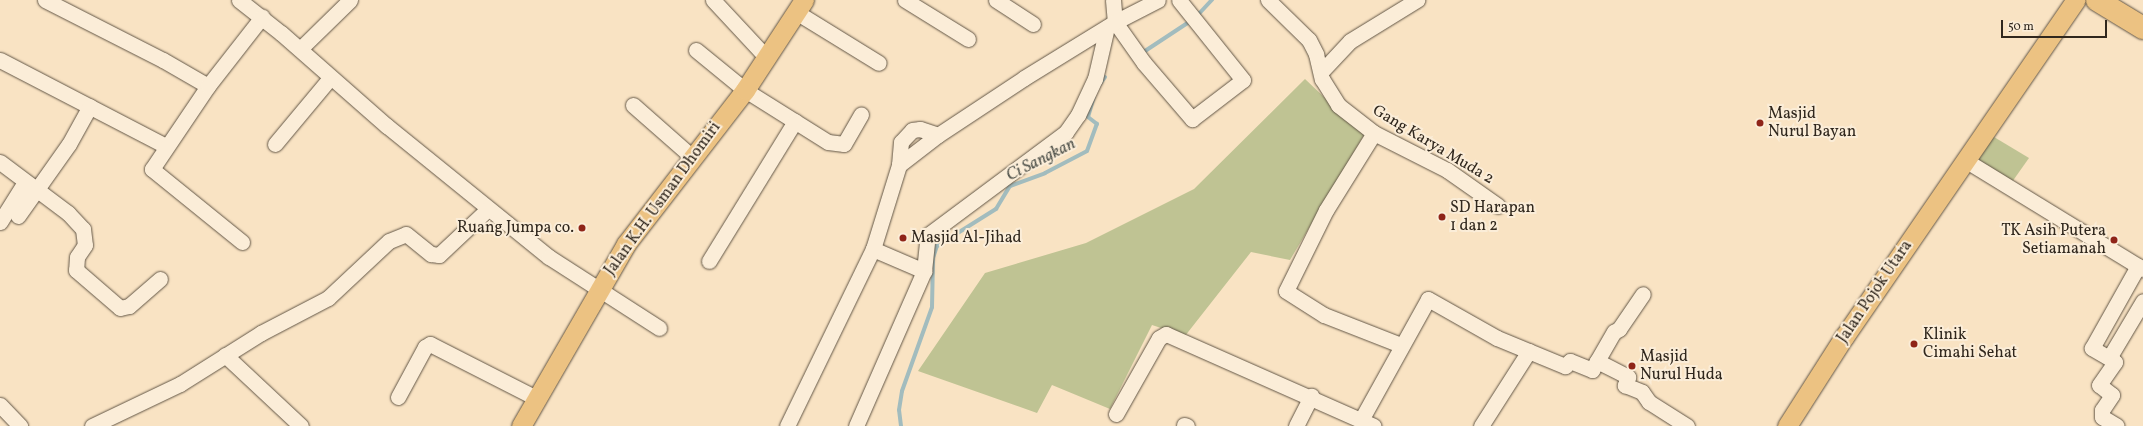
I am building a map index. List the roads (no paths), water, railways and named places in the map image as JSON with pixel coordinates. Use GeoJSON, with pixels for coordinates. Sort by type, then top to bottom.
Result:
{"type":"FeatureCollection","features":[{"type":"Feature","properties":{"kind":"highway"},"geometry":{"type":"LineString","coordinates":[[2097,0],[2143,28]]}},
{"type":"Feature","properties":{"kind":"main road","name":"Jalan Pojok Utara"},"geometry":{"type":"LineString","coordinates":[[1787,426],[1965,160],[2076,0]]}},
{"type":"Feature","properties":{"kind":"main road","name":"Jalan K.H. Usman Dhomiri"},"geometry":{"type":"LineString","coordinates":[[521,426],[626,244],[745,90],[800,6]]}},
{"type":"Feature","properties":{"kind":"street"},"geometry":{"type":"LineString","coordinates":[[45,0],[163,60],[208,86]]}},
{"type":"Feature","properties":{"kind":"street"},"geometry":{"type":"LineString","coordinates":[[239,0],[300,49],[330,78],[548,257],[598,291],[659,328]]}},
{"type":"Feature","properties":{"kind":"street"},"geometry":{"type":"LineString","coordinates":[[300,49],[350,0]]}},
{"type":"Feature","properties":{"kind":"street"},"geometry":{"type":"LineString","coordinates":[[713,0],[767,58]]}},
{"type":"Feature","properties":{"kind":"street"},"geometry":{"type":"LineString","coordinates":[[905,0],[968,38]]}},
{"type":"Feature","properties":{"kind":"street"},"geometry":{"type":"LineString","coordinates":[[996,0],[1033,24]]}},
{"type":"Feature","properties":{"kind":"street"},"geometry":{"type":"LineString","coordinates":[[856,426],[924,271],[928,235],[1066,132],[1078,115],[1095,79],[1111,25],[1113,0]]}},
{"type":"Feature","properties":{"kind":"street"},"geometry":{"type":"LineString","coordinates":[[787,426],[874,249],[898,165],[938,135],[1111,25],[1158,0]]}},
{"type":"Feature","properties":{"kind":"street"},"geometry":{"type":"LineString","coordinates":[[1111,25],[1192,119],[1243,80],[1242,76],[1179,0]]}},
{"type":"Feature","properties":{"kind":"street","name":"Gang Karya Muda 2"},"geometry":{"type":"LineString","coordinates":[[1268,0],[1308,40],[1321,72],[1322,79],[1338,105],[1374,133],[1446,170],[1498,206]]}},
{"type":"Feature","properties":{"kind":"street"},"geometry":{"type":"LineString","coordinates":[[1321,72],[1350,41],[1417,0]]}},
{"type":"Feature","properties":{"kind":"street"},"geometry":{"type":"LineString","coordinates":[[800,6],[879,63]]}},
{"type":"Feature","properties":{"kind":"street"},"geometry":{"type":"LineString","coordinates":[[242,242],[152,169],[166,146],[208,86],[262,17]]}},
{"type":"Feature","properties":{"kind":"street"},"geometry":{"type":"LineString","coordinates":[[696,50],[745,90],[828,142],[840,145],[844,144],[861,114]]}},
{"type":"Feature","properties":{"kind":"street"},"geometry":{"type":"LineString","coordinates":[[2,63],[90,106],[166,146]]}},
{"type":"Feature","properties":{"kind":"street"},"geometry":{"type":"LineString","coordinates":[[275,144],[330,78]]}},
{"type":"Feature","properties":{"kind":"street"},"geometry":{"type":"LineString","coordinates":[[633,105],[692,157]]}},
{"type":"Feature","properties":{"kind":"street"},"geometry":{"type":"LineString","coordinates":[[0,222],[31,187],[90,106]]}},
{"type":"Feature","properties":{"kind":"street"},"geometry":{"type":"LineString","coordinates":[[709,261],[794,121]]}},
{"type":"Feature","properties":{"kind":"street"},"geometry":{"type":"LineString","coordinates":[[1374,133],[1326,210],[1286,291],[1324,315],[1401,345]]}},
{"type":"Feature","properties":{"kind":"street"},"geometry":{"type":"LineString","coordinates":[[1965,160],[2140,267],[2092,348],[2115,362],[2099,385],[2112,395],[2102,410],[2099,422],[2117,426]]}},
{"type":"Feature","properties":{"kind":"street"},"geometry":{"type":"LineString","coordinates":[[0,162],[31,187],[68,213],[83,229],[85,245],[77,258],[76,270],[120,308],[129,306],[160,279]]}},
{"type":"Feature","properties":{"kind":"street"},"geometry":{"type":"LineString","coordinates":[[18,216],[31,187]]}},
{"type":"Feature","properties":{"kind":"street"},"geometry":{"type":"LineString","coordinates":[[92,426],[180,384],[224,355],[328,298],[389,241],[406,234],[431,254],[439,255],[488,209]]}},
{"type":"Feature","properties":{"kind":"street"},"geometry":{"type":"LineString","coordinates":[[874,249],[924,271]]}},
{"type":"Feature","properties":{"kind":"street"},"geometry":{"type":"LineString","coordinates":[[1116,414],[1159,338],[1164,334],[1311,396],[1368,423],[1401,345],[1428,299],[1494,336],[1565,366],[1570,361],[1592,370],[1614,332],[1619,329],[1643,294]]}},
{"type":"Feature","properties":{"kind":"street"},"geometry":{"type":"LineString","coordinates":[[2109,358],[2143,301]]}},
{"type":"Feature","properties":{"kind":"street"},"geometry":{"type":"LineString","coordinates":[[398,397],[425,346],[430,344],[536,398]]}},
{"type":"Feature","properties":{"kind":"street"},"geometry":{"type":"LineString","coordinates":[[1481,426],[1530,351]]}},
{"type":"Feature","properties":{"kind":"street"},"geometry":{"type":"LineString","coordinates":[[224,355],[296,425]]}},
{"type":"Feature","properties":{"kind":"street"},"geometry":{"type":"LineString","coordinates":[[1597,361],[1628,377],[1625,385],[1642,392],[1649,402],[1687,426]]}},
{"type":"Feature","properties":{"kind":"street"},"geometry":{"type":"LineString","coordinates":[[1296,426],[1311,396]]}},
{"type":"Feature","properties":{"kind":"street"},"geometry":{"type":"LineString","coordinates":[[0,405],[20,426]]}},
{"type":"Feature","properties":{"kind":"waterway","name":"Ci Sangkan"},"geometry":{"type":"LineString","coordinates":[[1145,51],[1195,18],[1212,0]]}},
{"type":"Feature","properties":{"kind":"waterway","name":"Ci Sangkan"},"geometry":{"type":"LineString","coordinates":[[1099,85],[1105,77]]}},
{"type":"Feature","properties":{"kind":"waterway","name":"Ci Sangkan"},"geometry":{"type":"LineString","coordinates":[[901,426],[899,410],[902,391],[932,307],[933,258],[937,246],[996,209],[1010,186],[1045,173],[1087,151],[1097,124],[1088,117],[1094,96]]}},
{"type":"Feature","properties":{"kind":"place","name":"Masjid Nurul Bayan"},"geometry":{"type":"Point","coordinates":[1760,123]}},
{"type":"Feature","properties":{"kind":"place","name":"SD Harapan 1 dan 2"},"geometry":{"type":"Point","coordinates":[1442,217]}},
{"type":"Feature","properties":{"kind":"place","name":"Ruang Jumpa co."},"geometry":{"type":"Point","coordinates":[582,228]}},
{"type":"Feature","properties":{"kind":"place","name":"Masjid Al-Jihad"},"geometry":{"type":"Point","coordinates":[903,238]}},
{"type":"Feature","properties":{"kind":"place","name":"TK Asih Putera Setiamanah"},"geometry":{"type":"Point","coordinates":[2114,240]}},
{"type":"Feature","properties":{"kind":"place","name":"Klinik Cimahi Sehat"},"geometry":{"type":"Point","coordinates":[1914,344]}},
{"type":"Feature","properties":{"kind":"place","name":"Masjid Nurul Huda"},"geometry":{"type":"Point","coordinates":[1632,366]}}]}
